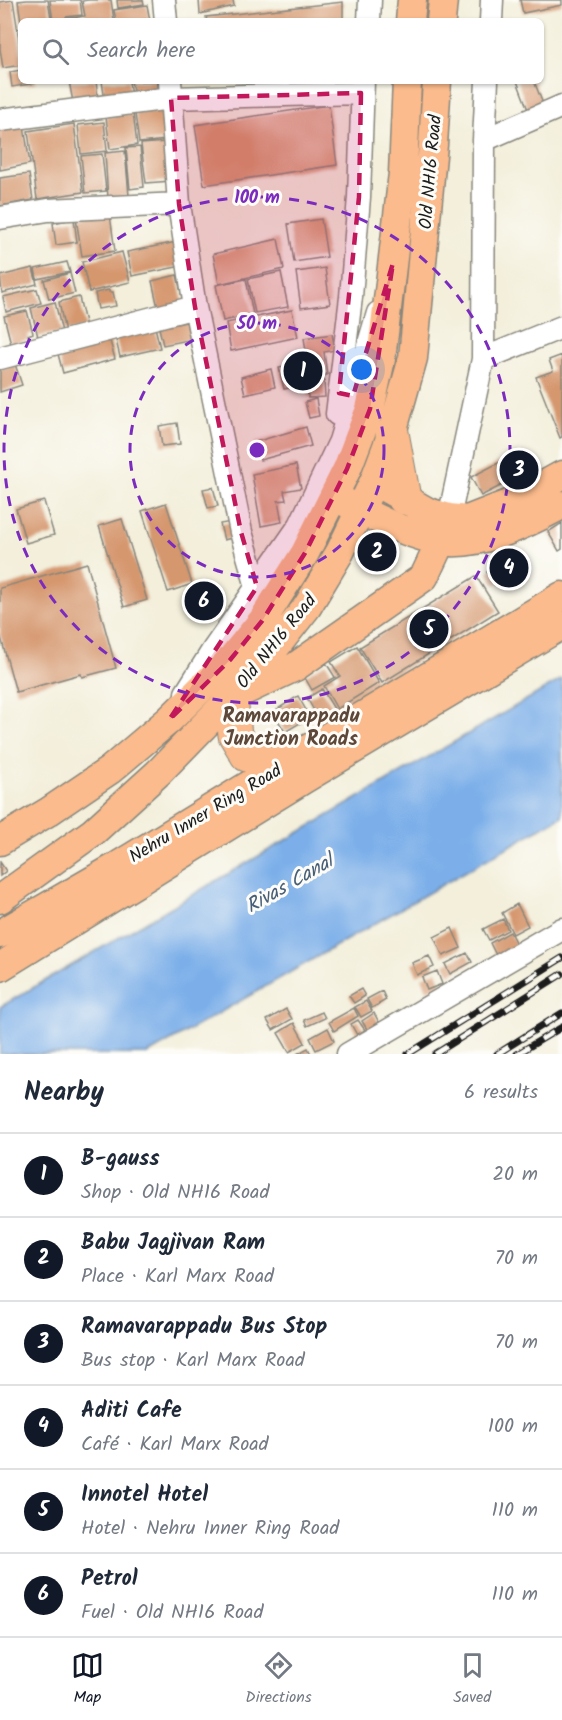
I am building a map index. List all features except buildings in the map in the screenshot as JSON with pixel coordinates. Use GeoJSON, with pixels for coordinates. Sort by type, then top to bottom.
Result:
{"type":"FeatureCollection","features":[{"type":"Feature","properties":{"kind":"highway"},"geometry":{"type":"LineString","coordinates":[[392,433],[404,498]]}},
{"type":"Feature","properties":{"kind":"highway"},"geometry":{"type":"LineString","coordinates":[[231,698],[235,735],[247,755],[269,763],[302,762]]}},
{"type":"Feature","properties":{"kind":"main road"},"geometry":{"type":"LineString","coordinates":[[410,18],[412,0]]}},
{"type":"Feature","properties":{"kind":"main road"},"geometry":{"type":"LineString","coordinates":[[441,18],[443,0]]}},
{"type":"Feature","properties":{"kind":"main road","name":"Old NH16 Road"},"geometry":{"type":"LineString","coordinates":[[0,842],[110,770],[169,720],[230,660],[262,621],[305,553],[348,469],[370,409],[381,359],[403,173],[407,84]]}},
{"type":"Feature","properties":{"kind":"main road","name":"Old NH16 Road"},"geometry":{"type":"LineString","coordinates":[[0,898],[93,832],[158,773],[231,698],[274,649],[308,607],[340,552],[374,480],[392,433],[413,358],[437,84]]}},
{"type":"Feature","properties":{"kind":"main road"},"geometry":{"type":"LineString","coordinates":[[348,469],[374,480],[428,512],[445,530]]}},
{"type":"Feature","properties":{"kind":"main road"},"geometry":{"type":"LineString","coordinates":[[231,698],[295,667],[424,578],[445,530],[466,520],[490,513],[562,475]]}},
{"type":"Feature","properties":{"kind":"main road"},"geometry":{"type":"LineString","coordinates":[[333,495],[393,526],[445,530],[489,537],[562,505]]}},
{"type":"Feature","properties":{"kind":"main road","name":"Nehru Inner Ring Road"},"geometry":{"type":"LineString","coordinates":[[0,967],[302,762],[562,597]]}},
{"type":"Feature","properties":{"kind":"main road"},"geometry":{"type":"LineString","coordinates":[[302,762],[562,625]]}},
{"type":"Feature","properties":{"kind":"main road","name":"Nehru Inner Ring Road"},"geometry":{"type":"LineString","coordinates":[[0,933],[302,762]]}},
{"type":"Feature","properties":{"kind":"street"},"geometry":{"type":"LineString","coordinates":[[165,0],[166,18]]}},
{"type":"Feature","properties":{"kind":"street"},"geometry":{"type":"LineString","coordinates":[[369,18],[370,0]]}},
{"type":"Feature","properties":{"kind":"street"},"geometry":{"type":"LineString","coordinates":[[491,18],[492,0]]}},
{"type":"Feature","properties":{"kind":"street"},"geometry":{"type":"LineString","coordinates":[[445,530],[483,359],[484,140],[488,84]]}},
{"type":"Feature","properties":{"kind":"street"},"geometry":{"type":"LineString","coordinates":[[0,120],[170,89],[362,87],[359,197],[351,297],[336,428],[340,441]]}},
{"type":"Feature","properties":{"kind":"street"},"geometry":{"type":"LineString","coordinates":[[170,89],[179,204],[195,307],[240,532],[257,587]]}},
{"type":"Feature","properties":{"kind":"street"},"geometry":{"type":"LineString","coordinates":[[484,140],[562,106]]}},
{"type":"Feature","properties":{"kind":"street"},"geometry":{"type":"LineString","coordinates":[[0,218],[48,210],[179,204]]}},
{"type":"Feature","properties":{"kind":"street"},"geometry":{"type":"LineString","coordinates":[[169,720],[213,650],[300,525],[340,441],[393,263]]}},
{"type":"Feature","properties":{"kind":"street"},"geometry":{"type":"LineString","coordinates":[[0,358],[195,307]]}},
{"type":"Feature","properties":{"kind":"street"},"geometry":{"type":"LineString","coordinates":[[483,359],[562,327]]}},
{"type":"Feature","properties":{"kind":"street"},"geometry":{"type":"LineString","coordinates":[[348,1054],[562,928]]}},
{"type":"Feature","properties":{"kind":"highlighted area"},"geometry":{"type":"Polygon","coordinates":[[[361,93],[359,197],[339,393],[353,396],[393,263],[370,409],[347,469],[305,553],[262,621],[230,660],[169,720],[257,587],[241,532],[195,307],[179,204],[171,98],[361,93]]]}},
{"type":"Feature","properties":{"kind":"water","name":"Rivas Canal"},"geometry":{"type":"Polygon","coordinates":[[[562,679],[562,816],[148,1054],[0,1054],[0,1007],[562,679]]]}},
{"type":"Feature","properties":{"kind":"railway"},"geometry":{"type":"LineString","coordinates":[[408,1054],[562,958]]}},
{"type":"Feature","properties":{"kind":"railway"},"geometry":{"type":"LineString","coordinates":[[435,1054],[562,974]]}},
{"type":"Feature","properties":{"kind":"railway"},"geometry":{"type":"LineString","coordinates":[[497,1054],[562,1013]]}},
{"type":"Feature","properties":{"kind":"railway"},"geometry":{"type":"LineString","coordinates":[[517,1054],[562,1027]]}},
{"type":"Feature","properties":{"kind":"place","name":"B-gauss"},"geometry":{"type":"Point","coordinates":[303,371]}},
{"type":"Feature","properties":{"kind":"place","name":"Ramavarappadu Bus Stop"},"geometry":{"type":"Point","coordinates":[519,470]}},
{"type":"Feature","properties":{"kind":"place","name":"Babu Jagjivan Ram"},"geometry":{"type":"Point","coordinates":[377,552]}},
{"type":"Feature","properties":{"kind":"place","name":"Aditi Cafe"},"geometry":{"type":"Point","coordinates":[509,568]}},
{"type":"Feature","properties":{"kind":"place","name":"Petrol"},"geometry":{"type":"Point","coordinates":[204,601]}},
{"type":"Feature","properties":{"kind":"place","name":"Innotel Hotel"},"geometry":{"type":"Point","coordinates":[429,629]}},
{"type":"Feature","properties":{"kind":"district","name":"Ramavarappadu Junction Roads"},"geometry":{"type":"Point","coordinates":[291,726]}}]}
